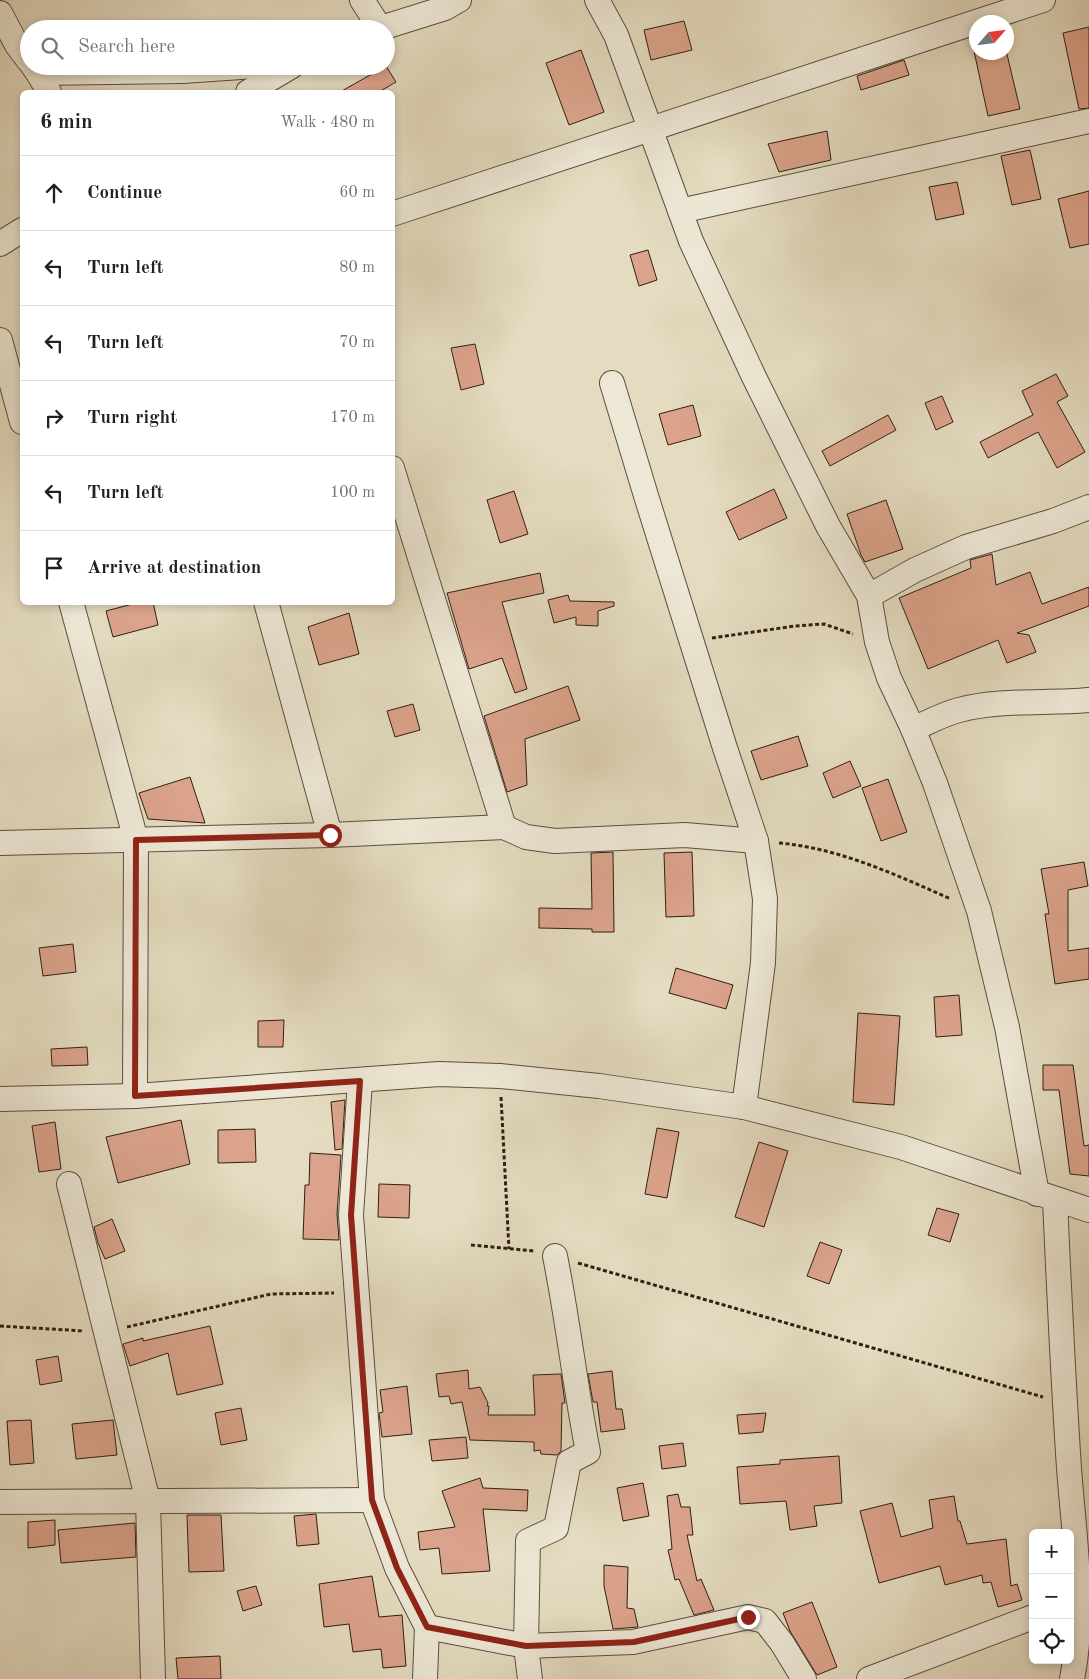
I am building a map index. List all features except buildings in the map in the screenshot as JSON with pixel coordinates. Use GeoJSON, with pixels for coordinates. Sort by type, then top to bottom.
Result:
{"type":"FeatureCollection","features":[{"type":"Feature","properties":{"kind":"street"},"geometry":{"type":"LineString","coordinates":[[362,0],[374,20]]}},
{"type":"Feature","properties":{"kind":"street"},"geometry":{"type":"LineString","coordinates":[[395,23],[445,8],[459,0]]}},
{"type":"Feature","properties":{"kind":"street"},"geometry":{"type":"LineString","coordinates":[[597,0],[616,35],[692,242],[762,393],[828,526],[869,596],[877,642],[889,678],[934,783],[979,910],[1046,1197],[1065,1404],[1073,1574]]}},
{"type":"Feature","properties":{"kind":"street"},"geometry":{"type":"LineString","coordinates":[[395,213],[1043,0]]}},
{"type":"Feature","properties":{"kind":"street"},"geometry":{"type":"LineString","coordinates":[[0,13],[20,50]]}},
{"type":"Feature","properties":{"kind":"street"},"geometry":{"type":"LineString","coordinates":[[251,90],[277,75]]}},
{"type":"Feature","properties":{"kind":"street"},"geometry":{"type":"LineString","coordinates":[[680,211],[1089,121]]}},
{"type":"Feature","properties":{"kind":"street"},"geometry":{"type":"LineString","coordinates":[[0,244],[20,231]]}},
{"type":"Feature","properties":{"kind":"street"},"geometry":{"type":"LineString","coordinates":[[10,352],[20,410]]}},
{"type":"Feature","properties":{"kind":"street"},"geometry":{"type":"LineString","coordinates":[[612,383],[756,841],[765,899],[763,963],[744,1107]]}},
{"type":"Feature","properties":{"kind":"street"},"geometry":{"type":"LineString","coordinates":[[395,478],[504,827]]}},
{"type":"Feature","properties":{"kind":"street"},"geometry":{"type":"LineString","coordinates":[[869,596],[915,570],[966,547],[1053,521],[1089,507]]}},
{"type":"Feature","properties":{"kind":"street"},"geometry":{"type":"LineString","coordinates":[[72,605],[136,840],[135,1096]]}},
{"type":"Feature","properties":{"kind":"street"},"geometry":{"type":"LineString","coordinates":[[267,605],[330,835]]}},
{"type":"Feature","properties":{"kind":"street"},"geometry":{"type":"LineString","coordinates":[[912,729],[958,710],[999,703],[1089,700]]}},
{"type":"Feature","properties":{"kind":"street"},"geometry":{"type":"LineString","coordinates":[[0,843],[330,835],[504,827],[526,837],[555,841],[685,835],[756,841]]}},
{"type":"Feature","properties":{"kind":"street"},"geometry":{"type":"LineString","coordinates":[[0,1099],[135,1096],[440,1074],[500,1076],[599,1086],[744,1107],[901,1147],[1089,1210]]}},
{"type":"Feature","properties":{"kind":"street"},"geometry":{"type":"LineString","coordinates":[[360,1081],[351,1215],[372,1500],[397,1568],[427,1627],[425,1679]]}},
{"type":"Feature","properties":{"kind":"street"},"geometry":{"type":"LineString","coordinates":[[69,1184],[148,1502],[153,1679]]}},
{"type":"Feature","properties":{"kind":"street"},"geometry":{"type":"LineString","coordinates":[[530,1679],[526,1646],[528,1541],[556,1528],[569,1462],[588,1452],[576,1392],[567,1318],[555,1256]]}},
{"type":"Feature","properties":{"kind":"street"},"geometry":{"type":"LineString","coordinates":[[0,1502],[372,1500]]}},
{"type":"Feature","properties":{"kind":"street"},"geometry":{"type":"LineString","coordinates":[[1072,1679],[1076,1660],[1074,1601]]}},
{"type":"Feature","properties":{"kind":"street"},"geometry":{"type":"LineString","coordinates":[[427,1627],[526,1646],[634,1642],[748,1617],[765,1621],[782,1643],[804,1679]]}},
{"type":"Feature","properties":{"kind":"street"},"geometry":{"type":"LineString","coordinates":[[869,1679],[1029,1619]]}},
{"type":"Feature","properties":{"kind":"path"},"geometry":{"type":"LineString","coordinates":[[692,642],[777,628],[824,624],[877,642]]}},
{"type":"Feature","properties":{"kind":"path"},"geometry":{"type":"LineString","coordinates":[[756,841],[792,844],[822,850],[885,870],[979,910]]}},
{"type":"Feature","properties":{"kind":"path"},"geometry":{"type":"LineString","coordinates":[[500,1076],[509,1249]]}},
{"type":"Feature","properties":{"kind":"path"},"geometry":{"type":"LineString","coordinates":[[471,1245],[536,1251],[555,1256],[1065,1404]]}},
{"type":"Feature","properties":{"kind":"path"},"geometry":{"type":"LineString","coordinates":[[0,1326],[106,1332],[271,1294],[357,1293]]}},
{"type":"Feature","properties":{"kind":"route"},"geometry":{"type":"LineString","coordinates":[[330,835],[136,840],[135,1096],[360,1081],[351,1215],[372,1500],[397,1568],[427,1627],[526,1646],[634,1642],[748,1617]]}}]}
